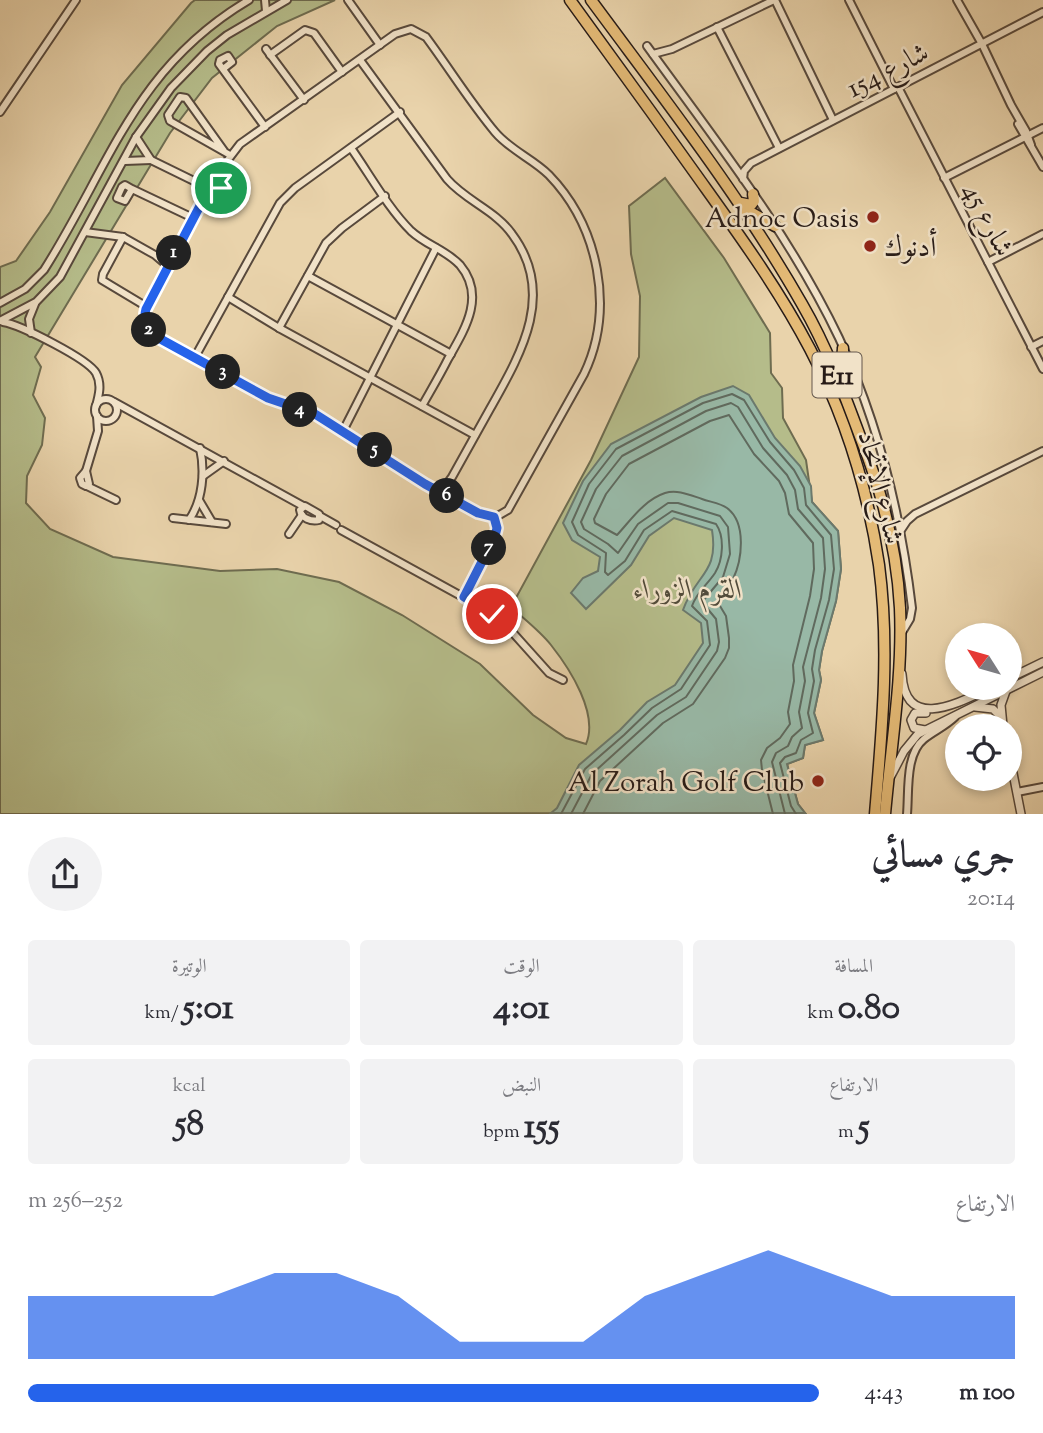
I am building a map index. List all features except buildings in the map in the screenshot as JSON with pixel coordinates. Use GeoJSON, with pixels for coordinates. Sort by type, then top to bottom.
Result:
{"type":"FeatureCollection","features":[{"type":"Feature","properties":{"kind":"highway","name":"شارع الإتحاد"},"geometry":{"type":"LineString","coordinates":[[570,0],[747,245],[810,349],[840,418],[867,507],[878,564],[884,618],[884,684],[875,814]]}},
{"type":"Feature","properties":{"kind":"highway","name":"شارع الإتحاد"},"geometry":{"type":"LineString","coordinates":[[591,0],[740,205],[802,304],[842,386],[874,472],[883,504],[900,610],[900,654],[885,814]]}},
{"type":"Feature","properties":{"kind":"highway"},"geometry":{"type":"LineString","coordinates":[[740,205],[751,205],[754,201],[753,194]]}},
{"type":"Feature","properties":{"kind":"highway"},"geometry":{"type":"LineString","coordinates":[[740,205],[775,226]]}},
{"type":"Feature","properties":{"kind":"highway"},"geometry":{"type":"LineString","coordinates":[[842,386],[843,348]]}},
{"type":"Feature","properties":{"kind":"street"},"geometry":{"type":"LineString","coordinates":[[0,112],[76,0]]}},
{"type":"Feature","properties":{"kind":"street"},"geometry":{"type":"LineString","coordinates":[[0,303],[25,289],[44,270],[146,92],[199,36],[249,0]]}},
{"type":"Feature","properties":{"kind":"street"},"geometry":{"type":"LineString","coordinates":[[265,0],[266,11]]}},
{"type":"Feature","properties":{"kind":"street"},"geometry":{"type":"LineString","coordinates":[[1,321],[36,302],[60,277],[136,137],[155,108],[188,69],[227,35],[266,11],[273,3],[287,0]]}},
{"type":"Feature","properties":{"kind":"street"},"geometry":{"type":"LineString","coordinates":[[348,0],[380,45]]}},
{"type":"Feature","properties":{"kind":"street"},"geometry":{"type":"LineString","coordinates":[[662,66],[666,54],[673,49],[774,0],[833,120]]}},
{"type":"Feature","properties":{"kind":"street"},"geometry":{"type":"LineString","coordinates":[[850,2],[859,0]]}},
{"type":"Feature","properties":{"kind":"street"},"geometry":{"type":"LineString","coordinates":[[957,0],[1043,167]]}},
{"type":"Feature","properties":{"kind":"street","name":"شارع 45"},"geometry":{"type":"LineString","coordinates":[[850,2],[1043,369]]}},
{"type":"Feature","properties":{"kind":"street","name":"شارع 154"},"geometry":{"type":"LineString","coordinates":[[751,163],[1043,12]]}},
{"type":"Feature","properties":{"kind":"street"},"geometry":{"type":"LineString","coordinates":[[717,27],[779,148]]}},
{"type":"Feature","properties":{"kind":"street"},"geometry":{"type":"LineString","coordinates":[[203,200],[147,307],[145,323],[152,333],[258,393],[315,414],[409,475],[478,513],[494,517],[502,515],[510,507],[589,362],[598,328],[599,303],[594,257],[580,219],[563,192],[540,166],[495,132],[426,37],[417,30],[405,29],[227,153],[214,178]]}},
{"type":"Feature","properties":{"kind":"street"},"geometry":{"type":"LineString","coordinates":[[304,100],[268,52],[309,30],[342,72]]}},
{"type":"Feature","properties":{"kind":"street"},"geometry":{"type":"LineString","coordinates":[[647,46],[775,226],[843,348],[874,427],[897,508],[912,611],[898,638]]}},
{"type":"Feature","properties":{"kind":"street"},"geometry":{"type":"LineString","coordinates":[[653,54],[673,49]]}},
{"type":"Feature","properties":{"kind":"street"},"geometry":{"type":"LineString","coordinates":[[360,60],[452,185],[494,214],[507,227],[523,251],[531,277],[533,305],[526,336],[516,361],[441,492]]}},
{"type":"Feature","properties":{"kind":"street"},"geometry":{"type":"LineString","coordinates":[[223,69],[265,127]]}},
{"type":"Feature","properties":{"kind":"street"},"geometry":{"type":"LineString","coordinates":[[180,97],[186,98],[227,153],[169,119],[168,115],[180,97]]}},
{"type":"Feature","properties":{"kind":"street"},"geometry":{"type":"LineString","coordinates":[[195,357],[284,197],[400,112]]}},
{"type":"Feature","properties":{"kind":"street"},"geometry":{"type":"LineString","coordinates":[[944,178],[1043,128]]}},
{"type":"Feature","properties":{"kind":"street"},"geometry":{"type":"LineString","coordinates":[[136,137],[151,160]]}},
{"type":"Feature","properties":{"kind":"street"},"geometry":{"type":"LineString","coordinates":[[351,148],[409,229],[450,256],[462,268],[471,284],[473,296],[466,327],[422,406]]}},
{"type":"Feature","properties":{"kind":"street"},"geometry":{"type":"LineString","coordinates":[[125,161],[151,160],[198,183]]}},
{"type":"Feature","properties":{"kind":"street"},"geometry":{"type":"LineString","coordinates":[[730,162],[751,163]]}},
{"type":"Feature","properties":{"kind":"street"},"geometry":{"type":"LineString","coordinates":[[743,181],[744,171],[751,163]]}},
{"type":"Feature","properties":{"kind":"street"},"geometry":{"type":"LineString","coordinates":[[202,178],[214,178],[219,182],[219,194],[215,199],[203,200],[198,195],[198,183],[202,178]]}},
{"type":"Feature","properties":{"kind":"street"},"geometry":{"type":"LineString","coordinates":[[132,189],[193,218]]}},
{"type":"Feature","properties":{"kind":"street"},"geometry":{"type":"LineString","coordinates":[[279,328],[320,252],[334,235],[385,196]]}},
{"type":"Feature","properties":{"kind":"street"},"geometry":{"type":"LineString","coordinates":[[85,232],[123,237],[146,249],[169,267]]}},
{"type":"Feature","properties":{"kind":"street"},"geometry":{"type":"LineString","coordinates":[[988,262],[1043,234]]}},
{"type":"Feature","properties":{"kind":"street"},"geometry":{"type":"LineString","coordinates":[[123,237],[102,276],[102,281],[147,307]]}},
{"type":"Feature","properties":{"kind":"street"},"geometry":{"type":"LineString","coordinates":[[343,431],[372,379],[396,324],[436,248]]}},
{"type":"Feature","properties":{"kind":"street"},"geometry":{"type":"LineString","coordinates":[[307,276],[451,355]]}},
{"type":"Feature","properties":{"kind":"street"},"geometry":{"type":"LineString","coordinates":[[228,296],[279,328],[475,435]]}},
{"type":"Feature","properties":{"kind":"street"},"geometry":{"type":"LineString","coordinates":[[31,333],[29,318],[36,302]]}},
{"type":"Feature","properties":{"kind":"street"},"geometry":{"type":"LineString","coordinates":[[1,321],[31,333],[88,363],[96,374],[100,387],[117,406],[116,416]]}},
{"type":"Feature","properties":{"kind":"street"},"geometry":{"type":"LineString","coordinates":[[1031,346],[1043,341]]}},
{"type":"Feature","properties":{"kind":"street"},"geometry":{"type":"LineString","coordinates":[[100,387],[96,406],[97,431],[86,471],[80,478],[82,484],[116,500]]}},
{"type":"Feature","properties":{"kind":"street"},"geometry":{"type":"LineString","coordinates":[[96,406],[102,400],[112,401],[318,512],[320,516],[464,597],[501,621],[549,673],[564,680]]}},
{"type":"Feature","properties":{"kind":"street"},"geometry":{"type":"LineString","coordinates":[[97,431],[116,416],[137,414]]}},
{"type":"Feature","properties":{"kind":"street"},"geometry":{"type":"LineString","coordinates":[[97,416],[107,421]]}},
{"type":"Feature","properties":{"kind":"street"},"geometry":{"type":"LineString","coordinates":[[189,520],[199,500],[203,463],[200,448]]}},
{"type":"Feature","properties":{"kind":"street"},"geometry":{"type":"LineString","coordinates":[[901,530],[906,521],[915,514],[1043,451]]}},
{"type":"Feature","properties":{"kind":"street"},"geometry":{"type":"LineString","coordinates":[[201,477],[223,461]]}},
{"type":"Feature","properties":{"kind":"street"},"geometry":{"type":"LineString","coordinates":[[199,500],[212,522]]}},
{"type":"Feature","properties":{"kind":"street"},"geometry":{"type":"LineString","coordinates":[[303,506],[300,510],[302,515],[314,521],[319,520],[320,516]]}},
{"type":"Feature","properties":{"kind":"street"},"geometry":{"type":"LineString","coordinates":[[897,508],[905,513],[915,514]]}},
{"type":"Feature","properties":{"kind":"street"},"geometry":{"type":"LineString","coordinates":[[289,534],[302,515]]}},
{"type":"Feature","properties":{"kind":"street"},"geometry":{"type":"LineString","coordinates":[[464,597],[495,536],[497,528],[494,517]]}},
{"type":"Feature","properties":{"kind":"street"},"geometry":{"type":"LineString","coordinates":[[173,518],[226,524]]}},
{"type":"Feature","properties":{"kind":"street"},"geometry":{"type":"LineString","coordinates":[[900,654],[903,684],[908,696],[922,708],[937,710]]}},
{"type":"Feature","properties":{"kind":"street"},"geometry":{"type":"LineString","coordinates":[[1022,672],[1043,662]]}},
{"type":"Feature","properties":{"kind":"street"},"geometry":{"type":"LineString","coordinates":[[1022,683],[1043,672]]}},
{"type":"Feature","properties":{"kind":"street"},"geometry":{"type":"LineString","coordinates":[[925,730],[914,729],[911,718],[918,712],[931,713],[964,700]]}},
{"type":"Feature","properties":{"kind":"street"},"geometry":{"type":"LineString","coordinates":[[958,714],[988,700]]}},
{"type":"Feature","properties":{"kind":"street"},"geometry":{"type":"LineString","coordinates":[[974,707],[993,709],[997,714]]}},
{"type":"Feature","properties":{"kind":"street"},"geometry":{"type":"LineString","coordinates":[[887,787],[908,745],[925,730],[945,720]]}},
{"type":"Feature","properties":{"kind":"street"},"geometry":{"type":"LineString","coordinates":[[907,814],[912,761],[916,748],[945,723]]}},
{"type":"Feature","properties":{"kind":"street"},"geometry":{"type":"LineString","coordinates":[[1021,814],[1017,792],[1043,787]]}},
{"type":"Feature","properties":{"kind":"green space","name":"القرم الزوراء"},"geometry":{"type":"Polygon","coordinates":[[[195,0],[335,0],[277,26],[212,78],[170,133],[35,357],[41,367],[33,395],[45,418],[42,445],[27,476],[26,503],[50,529],[113,557],[220,571],[277,569],[339,582],[402,615],[480,664],[533,715],[566,738],[586,744],[589,719],[574,679],[547,640],[511,607],[591,460],[639,357],[640,296],[631,254],[629,206],[665,178],[724,258],[770,333],[771,373],[782,388],[783,418],[806,460],[812,502],[838,531],[841,569],[836,601],[822,651],[819,670],[821,680],[814,713],[823,740],[805,745],[803,758],[787,764],[798,804],[805,813],[0,814],[0,267],[16,261],[50,212],[122,85],[195,0]]]}},
{"type":"Feature","properties":{"kind":"water"},"geometry":{"type":"Polygon","coordinates":[[[733,386],[749,395],[775,438],[800,466],[811,486],[812,502],[838,531],[841,569],[836,601],[822,651],[819,670],[821,680],[814,713],[823,740],[805,745],[803,758],[787,764],[798,804],[805,813],[551,813],[557,808],[579,765],[620,730],[647,702],[675,685],[703,643],[701,623],[683,610],[709,565],[713,545],[712,530],[674,518],[649,536],[631,565],[586,609],[571,593],[583,578],[598,571],[600,557],[572,540],[563,523],[583,481],[611,444],[701,397],[733,386]]]}},
{"type":"Feature","properties":{"kind":"place","name":"Adnoc Oasis"},"geometry":{"type":"Point","coordinates":[873,217]}},
{"type":"Feature","properties":{"kind":"place","name":"أدنوك"},"geometry":{"type":"Point","coordinates":[870,246]}},
{"type":"Feature","properties":{"kind":"place","name":"Al Zorah Golf Club"},"geometry":{"type":"Point","coordinates":[818,781]}},
{"type":"Feature","properties":{"kind":"route"},"geometry":{"type":"LineString","coordinates":[[221,188],[215,199],[203,200],[176,249],[146,309],[144,316],[147,327],[155,336],[258,393],[315,414],[425,484],[478,513],[494,517],[497,528],[495,536],[464,597],[492,614]]}}]}
